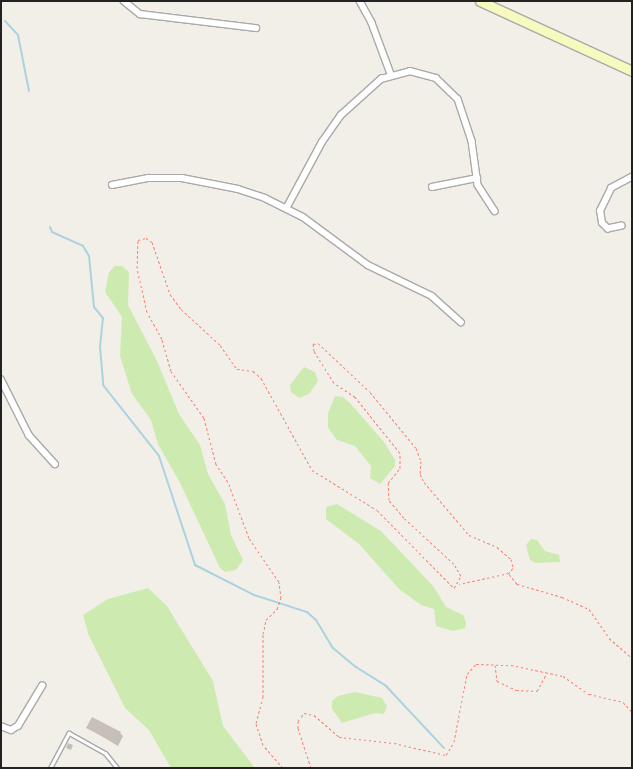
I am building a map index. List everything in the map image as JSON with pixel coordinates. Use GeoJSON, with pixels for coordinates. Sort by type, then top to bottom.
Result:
{"type":"FeatureCollection","features":[{"type":"Feature","properties":{"kind":"street"},"geometry":{"type":"LineString","coordinates":[[124,1],[140,14],[256,28]]}},
{"type":"Feature","properties":{"kind":"street"},"geometry":{"type":"LineString","coordinates":[[360,1],[372,23],[391,74]]}},
{"type":"Feature","properties":{"kind":"street"},"geometry":{"type":"LineString","coordinates":[[480,1],[632,71]]}},
{"type":"Feature","properties":{"kind":"street"},"geometry":{"type":"LineString","coordinates":[[287,208],[335,122],[372,85],[391,74],[420,72],[436,78],[451,91],[468,123],[476,178],[483,196],[495,211]]}},
{"type":"Feature","properties":{"kind":"street"},"geometry":{"type":"LineString","coordinates":[[622,226],[612,230],[605,226],[600,217],[602,204],[611,188],[632,177]]}},
{"type":"Feature","properties":{"kind":"street"},"geometry":{"type":"LineString","coordinates":[[112,185],[148,178],[202,181],[238,188],[287,208],[368,265],[432,296],[461,322]]}},
{"type":"Feature","properties":{"kind":"street"},"geometry":{"type":"LineString","coordinates":[[432,187],[476,178]]}},
{"type":"Feature","properties":{"kind":"street"},"geometry":{"type":"LineString","coordinates":[[1,379],[29,435],[55,464]]}},
{"type":"Feature","properties":{"kind":"street"},"geometry":{"type":"LineString","coordinates":[[1,726],[11,730],[18,726],[42,686]]}},
{"type":"Feature","properties":{"kind":"lane"},"geometry":{"type":"LineString","coordinates":[[50,768],[69,733],[100,749],[117,768]]}},
{"type":"Feature","properties":{"kind":"path"},"geometry":{"type":"LineString","coordinates":[[283,768],[263,745],[256,724],[263,696],[261,653],[264,626],[277,609],[281,598],[279,582],[249,538],[228,482],[216,464],[201,411],[178,383],[158,330],[147,312],[137,268],[136,244],[140,238],[150,239],[156,247],[170,294],[181,309],[220,345],[237,369],[253,371],[261,378],[312,470],[377,510],[454,588],[459,584],[509,573],[513,568],[511,559],[497,547],[470,535],[424,482],[420,474],[421,461],[416,448],[370,392],[318,343],[313,344],[314,350],[334,383],[355,397],[400,453],[400,468],[388,483],[389,500],[404,518],[454,564],[461,576],[459,584]]}},
{"type":"Feature","properties":{"kind":"path"},"geometry":{"type":"LineString","coordinates":[[509,573],[517,584],[562,597],[589,609],[610,638],[632,658]]}},
{"type":"Feature","properties":{"kind":"path"},"geometry":{"type":"LineString","coordinates":[[311,768],[298,728],[298,721],[304,713],[314,715],[339,737],[394,743],[446,755],[454,742],[469,668],[476,664],[523,667],[568,678],[589,694],[615,698],[632,712]]}},
{"type":"Feature","properties":{"kind":"path"},"geometry":{"type":"LineString","coordinates":[[495,665],[497,681],[505,687],[529,693],[537,691],[546,674]]}},
{"type":"Feature","properties":{"kind":"green space"},"geometry":{"type":"Polygon","coordinates":[[[115,266],[122,266],[129,272],[128,305],[157,361],[179,414],[200,445],[208,474],[225,504],[231,535],[243,560],[236,570],[225,572],[220,568],[180,483],[158,444],[151,420],[132,394],[120,356],[122,317],[105,292],[109,272],[115,266]]]}},
{"type":"Feature","properties":{"kind":"green space"},"geometry":{"type":"Polygon","coordinates":[[[304,367],[315,372],[318,381],[309,394],[299,398],[291,392],[290,385],[304,367]]]}},
{"type":"Feature","properties":{"kind":"green space"},"geometry":{"type":"Polygon","coordinates":[[[335,396],[343,397],[350,403],[384,442],[395,460],[395,466],[380,484],[370,478],[371,466],[355,446],[337,440],[328,428],[328,413],[335,396]]]}},
{"type":"Feature","properties":{"kind":"green space"},"geometry":{"type":"Polygon","coordinates":[[[337,504],[381,531],[434,587],[446,607],[463,615],[466,622],[465,628],[453,631],[436,626],[434,609],[421,605],[399,589],[359,544],[326,519],[326,507],[337,504]]]}},
{"type":"Feature","properties":{"kind":"green space"},"geometry":{"type":"Polygon","coordinates":[[[531,539],[537,540],[545,551],[559,555],[560,562],[536,563],[530,560],[526,545],[531,539]]]}},
{"type":"Feature","properties":{"kind":"green space"},"geometry":{"type":"Polygon","coordinates":[[[148,588],[167,606],[213,681],[223,726],[255,768],[171,768],[149,730],[125,708],[89,636],[83,615],[108,599],[148,588]]]}},
{"type":"Feature","properties":{"kind":"green space"},"geometry":{"type":"Polygon","coordinates":[[[355,692],[382,698],[387,706],[384,714],[375,713],[342,723],[332,709],[332,701],[338,696],[355,692]]]}},
{"type":"Feature","properties":{"kind":"building"},"geometry":{"type":"Polygon","coordinates":[[[92,717],[121,732],[115,743],[86,728],[92,717]]]}},
{"type":"Feature","properties":{"kind":"waterway"},"geometry":{"type":"LineString","coordinates":[[5,21],[18,35],[29,91]]}},
{"type":"Feature","properties":{"kind":"waterway"},"geometry":{"type":"LineString","coordinates":[[50,227],[52,232],[83,246],[89,256],[94,307],[103,318],[100,347],[103,385],[159,456],[195,565],[254,595],[307,612],[316,620],[333,648],[356,667],[386,686],[444,748]]}}]}
